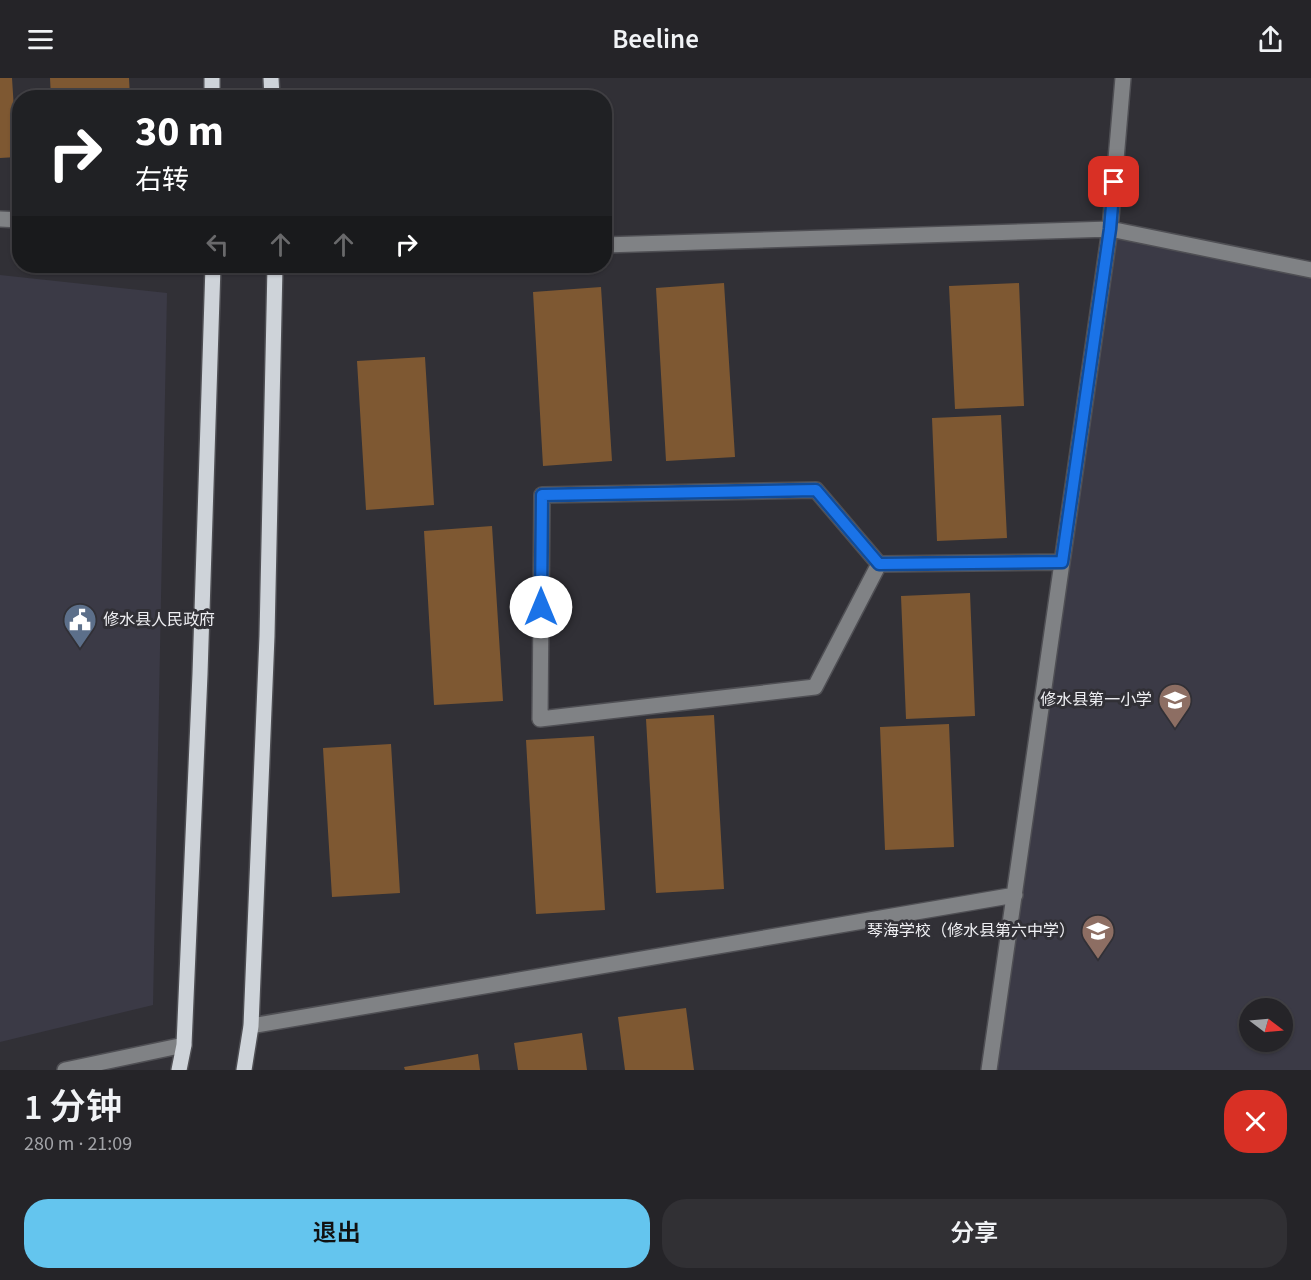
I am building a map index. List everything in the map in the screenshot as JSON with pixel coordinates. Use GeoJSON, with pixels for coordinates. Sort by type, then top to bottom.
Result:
{"type":"FeatureCollection","features":[{"type":"Feature","properties":{"kind":"main road"},"geometry":{"type":"LineString","coordinates":[[179,1070],[184,1045],[200,686],[213,273]]}},
{"type":"Feature","properties":{"kind":"main road"},"geometry":{"type":"LineString","coordinates":[[244,1070],[251,1026],[267,636],[274,273]]}},
{"type":"Feature","properties":{"kind":"street"},"geometry":{"type":"LineString","coordinates":[[989,1070],[1110,229],[1123,78]]}},
{"type":"Feature","properties":{"kind":"street"},"geometry":{"type":"LineString","coordinates":[[612,244],[1110,229],[1311,270]]}},
{"type":"Feature","properties":{"kind":"street"},"geometry":{"type":"LineString","coordinates":[[816,490],[879,564],[815,687],[540,719],[542,495],[816,490]]}},
{"type":"Feature","properties":{"kind":"street"},"geometry":{"type":"LineString","coordinates":[[879,564],[1062,562]]}},
{"type":"Feature","properties":{"kind":"street"},"geometry":{"type":"LineString","coordinates":[[251,1026],[1015,895]]}},
{"type":"Feature","properties":{"kind":"street"},"geometry":{"type":"LineString","coordinates":[[65,1070],[184,1045]]}},
{"type":"Feature","properties":{"kind":"shaded area","name":"修水县第一小学"},"geometry":{"type":"Polygon","coordinates":[[[1110,229],[1311,270],[1311,1070],[989,1070],[1110,229]]]}},
{"type":"Feature","properties":{"kind":"shaded area","name":"修水县人民政府"},"geometry":{"type":"Polygon","coordinates":[[[0,275],[167,293],[153,1005],[0,1042],[0,275]]]}},
{"type":"Feature","properties":{"kind":"building"},"geometry":{"type":"Polygon","coordinates":[[[0,78],[12,78],[12,157],[0,158],[0,78]]]}},
{"type":"Feature","properties":{"kind":"building"},"geometry":{"type":"Polygon","coordinates":[[[50,78],[129,78],[130,90],[51,90],[50,78]]]}},
{"type":"Feature","properties":{"kind":"building"},"geometry":{"type":"Polygon","coordinates":[[[724,283],[735,457],[666,461],[656,288],[724,283]]]}},
{"type":"Feature","properties":{"kind":"building"},"geometry":{"type":"Polygon","coordinates":[[[1019,283],[1024,406],[955,409],[949,286],[1019,283]]]}},
{"type":"Feature","properties":{"kind":"building"},"geometry":{"type":"Polygon","coordinates":[[[601,287],[612,461],[543,466],[533,292],[601,287]]]}},
{"type":"Feature","properties":{"kind":"building"},"geometry":{"type":"Polygon","coordinates":[[[425,357],[434,505],[366,510],[357,361],[425,357]]]}},
{"type":"Feature","properties":{"kind":"building"},"geometry":{"type":"Polygon","coordinates":[[[1001,415],[1007,538],[937,541],[932,418],[1001,415]]]}},
{"type":"Feature","properties":{"kind":"building"},"geometry":{"type":"Polygon","coordinates":[[[492,526],[503,701],[434,705],[424,531],[492,526]]]}},
{"type":"Feature","properties":{"kind":"building"},"geometry":{"type":"Polygon","coordinates":[[[970,593],[975,716],[906,719],[901,596],[970,593]]]}},
{"type":"Feature","properties":{"kind":"building"},"geometry":{"type":"Polygon","coordinates":[[[714,715],[724,889],[656,893],[646,719],[714,715]]]}},
{"type":"Feature","properties":{"kind":"building"},"geometry":{"type":"Polygon","coordinates":[[[949,724],[954,847],[885,850],[880,727],[949,724]]]}},
{"type":"Feature","properties":{"kind":"building"},"geometry":{"type":"Polygon","coordinates":[[[594,736],[605,910],[536,914],[526,740],[594,736]]]}},
{"type":"Feature","properties":{"kind":"building"},"geometry":{"type":"Polygon","coordinates":[[[391,744],[400,893],[332,897],[323,748],[391,744]]]}},
{"type":"Feature","properties":{"kind":"building"},"geometry":{"type":"Polygon","coordinates":[[[686,1008],[694,1070],[625,1070],[618,1017],[686,1008]]]}},
{"type":"Feature","properties":{"kind":"building"},"geometry":{"type":"Polygon","coordinates":[[[582,1033],[587,1070],[518,1070],[514,1043],[582,1033]]]}},
{"type":"Feature","properties":{"kind":"building"},"geometry":{"type":"Polygon","coordinates":[[[478,1054],[480,1070],[405,1070],[404,1067],[478,1054]]]}},
{"type":"Feature","properties":{"kind":"place","name":"修水县人民政府"},"geometry":{"type":"Point","coordinates":[80,649]}},
{"type":"Feature","properties":{"kind":"place","name":"修水县第一小学"},"geometry":{"type":"Point","coordinates":[1175,729]}},
{"type":"Feature","properties":{"kind":"place","name":"琴海学校（修水县第六中学）"},"geometry":{"type":"Point","coordinates":[1098,960]}},
{"type":"Feature","properties":{"kind":"route"},"geometry":{"type":"LineString","coordinates":[[541,607],[542,495],[816,490],[879,564],[1062,562],[1110,229],[1114,182]]}}]}
